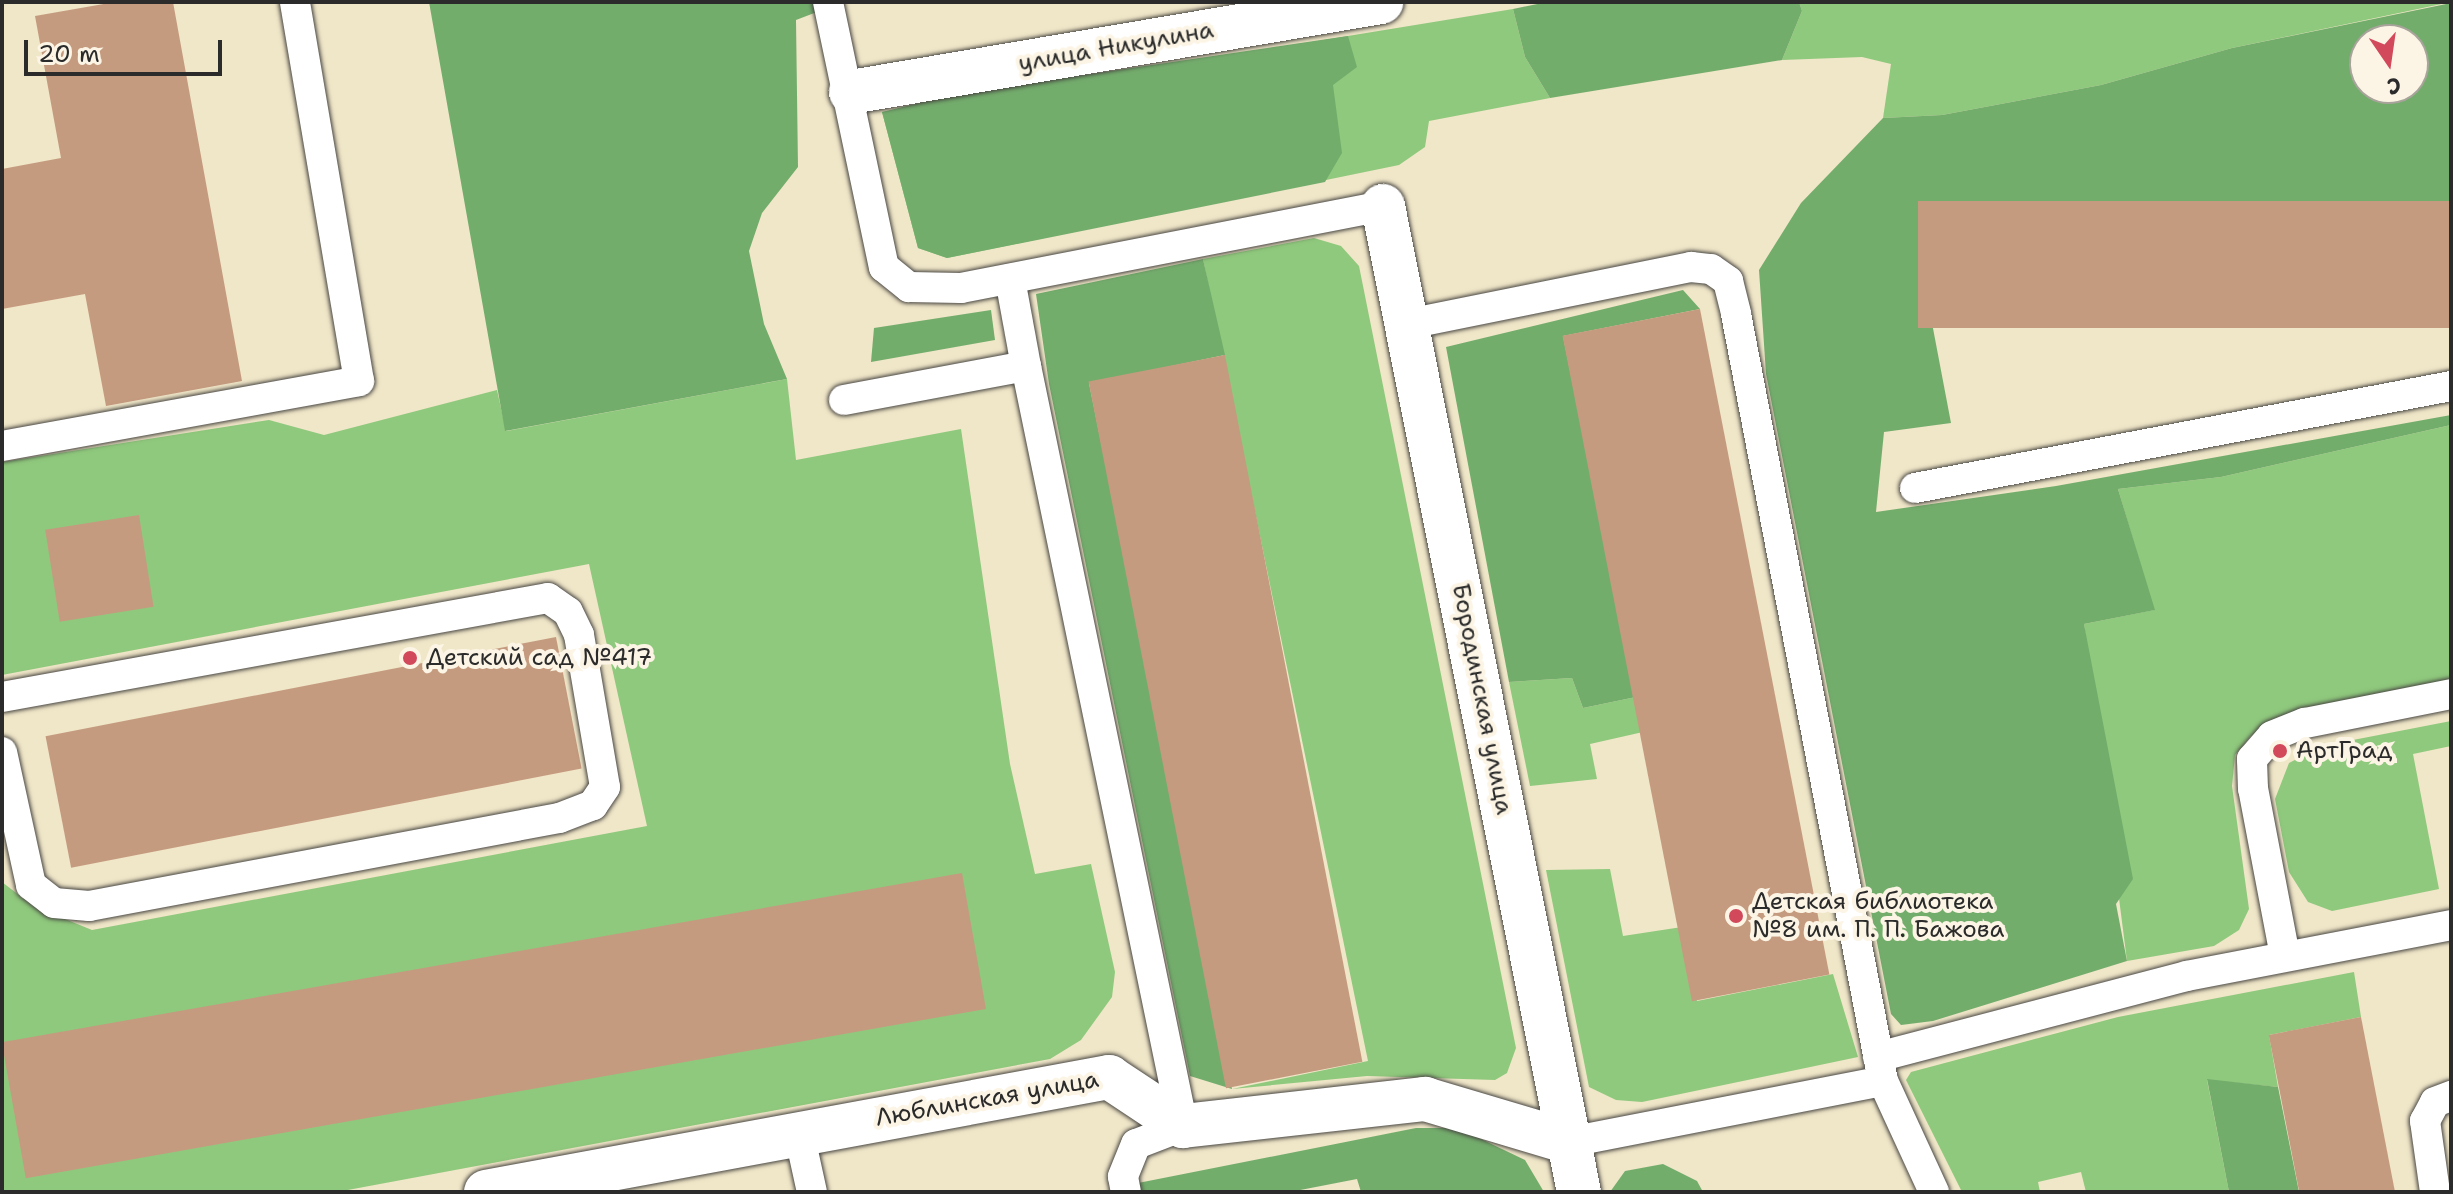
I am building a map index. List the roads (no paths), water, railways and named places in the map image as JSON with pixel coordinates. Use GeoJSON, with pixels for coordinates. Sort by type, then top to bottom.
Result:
{"type":"FeatureCollection","features":[{"type":"Feature","properties":{"kind":"street","name":"улица Никулина"},"geometry":{"type":"LineString","coordinates":[[851,92],[1381,2]]}},
{"type":"Feature","properties":{"kind":"street","name":"Бородинская улица"},"geometry":{"type":"LineString","coordinates":[[1383,206],[1579,1192]]}},
{"type":"Feature","properties":{"kind":"street","name":"Люблинская улица"},"geometry":{"type":"LineString","coordinates":[[510,1190],[799,1133],[1109,1077],[1183,1126]]}},
{"type":"Feature","properties":{"kind":"street"},"geometry":{"type":"LineString","coordinates":[[1183,1126],[1425,1099],[1569,1142]]}},
{"type":"Feature","properties":{"kind":"lane"},"geometry":{"type":"LineString","coordinates":[[2,446],[359,381],[295,2]]}},
{"type":"Feature","properties":{"kind":"lane"},"geometry":{"type":"LineString","coordinates":[[828,2],[851,92],[884,267],[909,287],[961,288],[1383,206]]}},
{"type":"Feature","properties":{"kind":"lane"},"geometry":{"type":"LineString","coordinates":[[1408,324],[1691,267],[1711,269],[1728,281],[1880,1069],[1934,1192]]}},
{"type":"Feature","properties":{"kind":"lane"},"geometry":{"type":"LineString","coordinates":[[1010,279],[1183,1126],[1136,1144],[1123,1177],[1126,1192]]}},
{"type":"Feature","properties":{"kind":"lane"},"geometry":{"type":"LineString","coordinates":[[844,400],[1026,366]]}},
{"type":"Feature","properties":{"kind":"lane"},"geometry":{"type":"LineString","coordinates":[[1915,488],[2451,386]]}},
{"type":"Feature","properties":{"kind":"lane"},"geometry":{"type":"LineString","coordinates":[[2,697],[548,598],[568,612],[579,635],[605,787],[593,805],[559,818],[89,906],[54,903],[31,885],[2,752]]}},
{"type":"Feature","properties":{"kind":"lane"},"geometry":{"type":"LineString","coordinates":[[2285,956],[2253,789],[2252,759],[2272,736],[2305,723],[2451,694]]}},
{"type":"Feature","properties":{"kind":"lane"},"geometry":{"type":"LineString","coordinates":[[1569,1142],[1880,1069],[2187,976],[2451,925]]}},
{"type":"Feature","properties":{"kind":"lane"},"geometry":{"type":"LineString","coordinates":[[2435,1192],[2425,1121],[2435,1102],[2451,1096]]}},
{"type":"Feature","properties":{"kind":"lane"},"geometry":{"type":"LineString","coordinates":[[799,1133],[812,1192]]}},
{"type":"Feature","properties":{"kind":"place","name":"Детский сад №417"},"geometry":{"type":"Point","coordinates":[410,658]}},
{"type":"Feature","properties":{"kind":"place","name":"АртГрад"},"geometry":{"type":"Point","coordinates":[2280,751]}},
{"type":"Feature","properties":{"kind":"place","name":"Детская библиотека №8 им. П. П. Бажова"},"geometry":{"type":"Point","coordinates":[1736,916]}}]}
